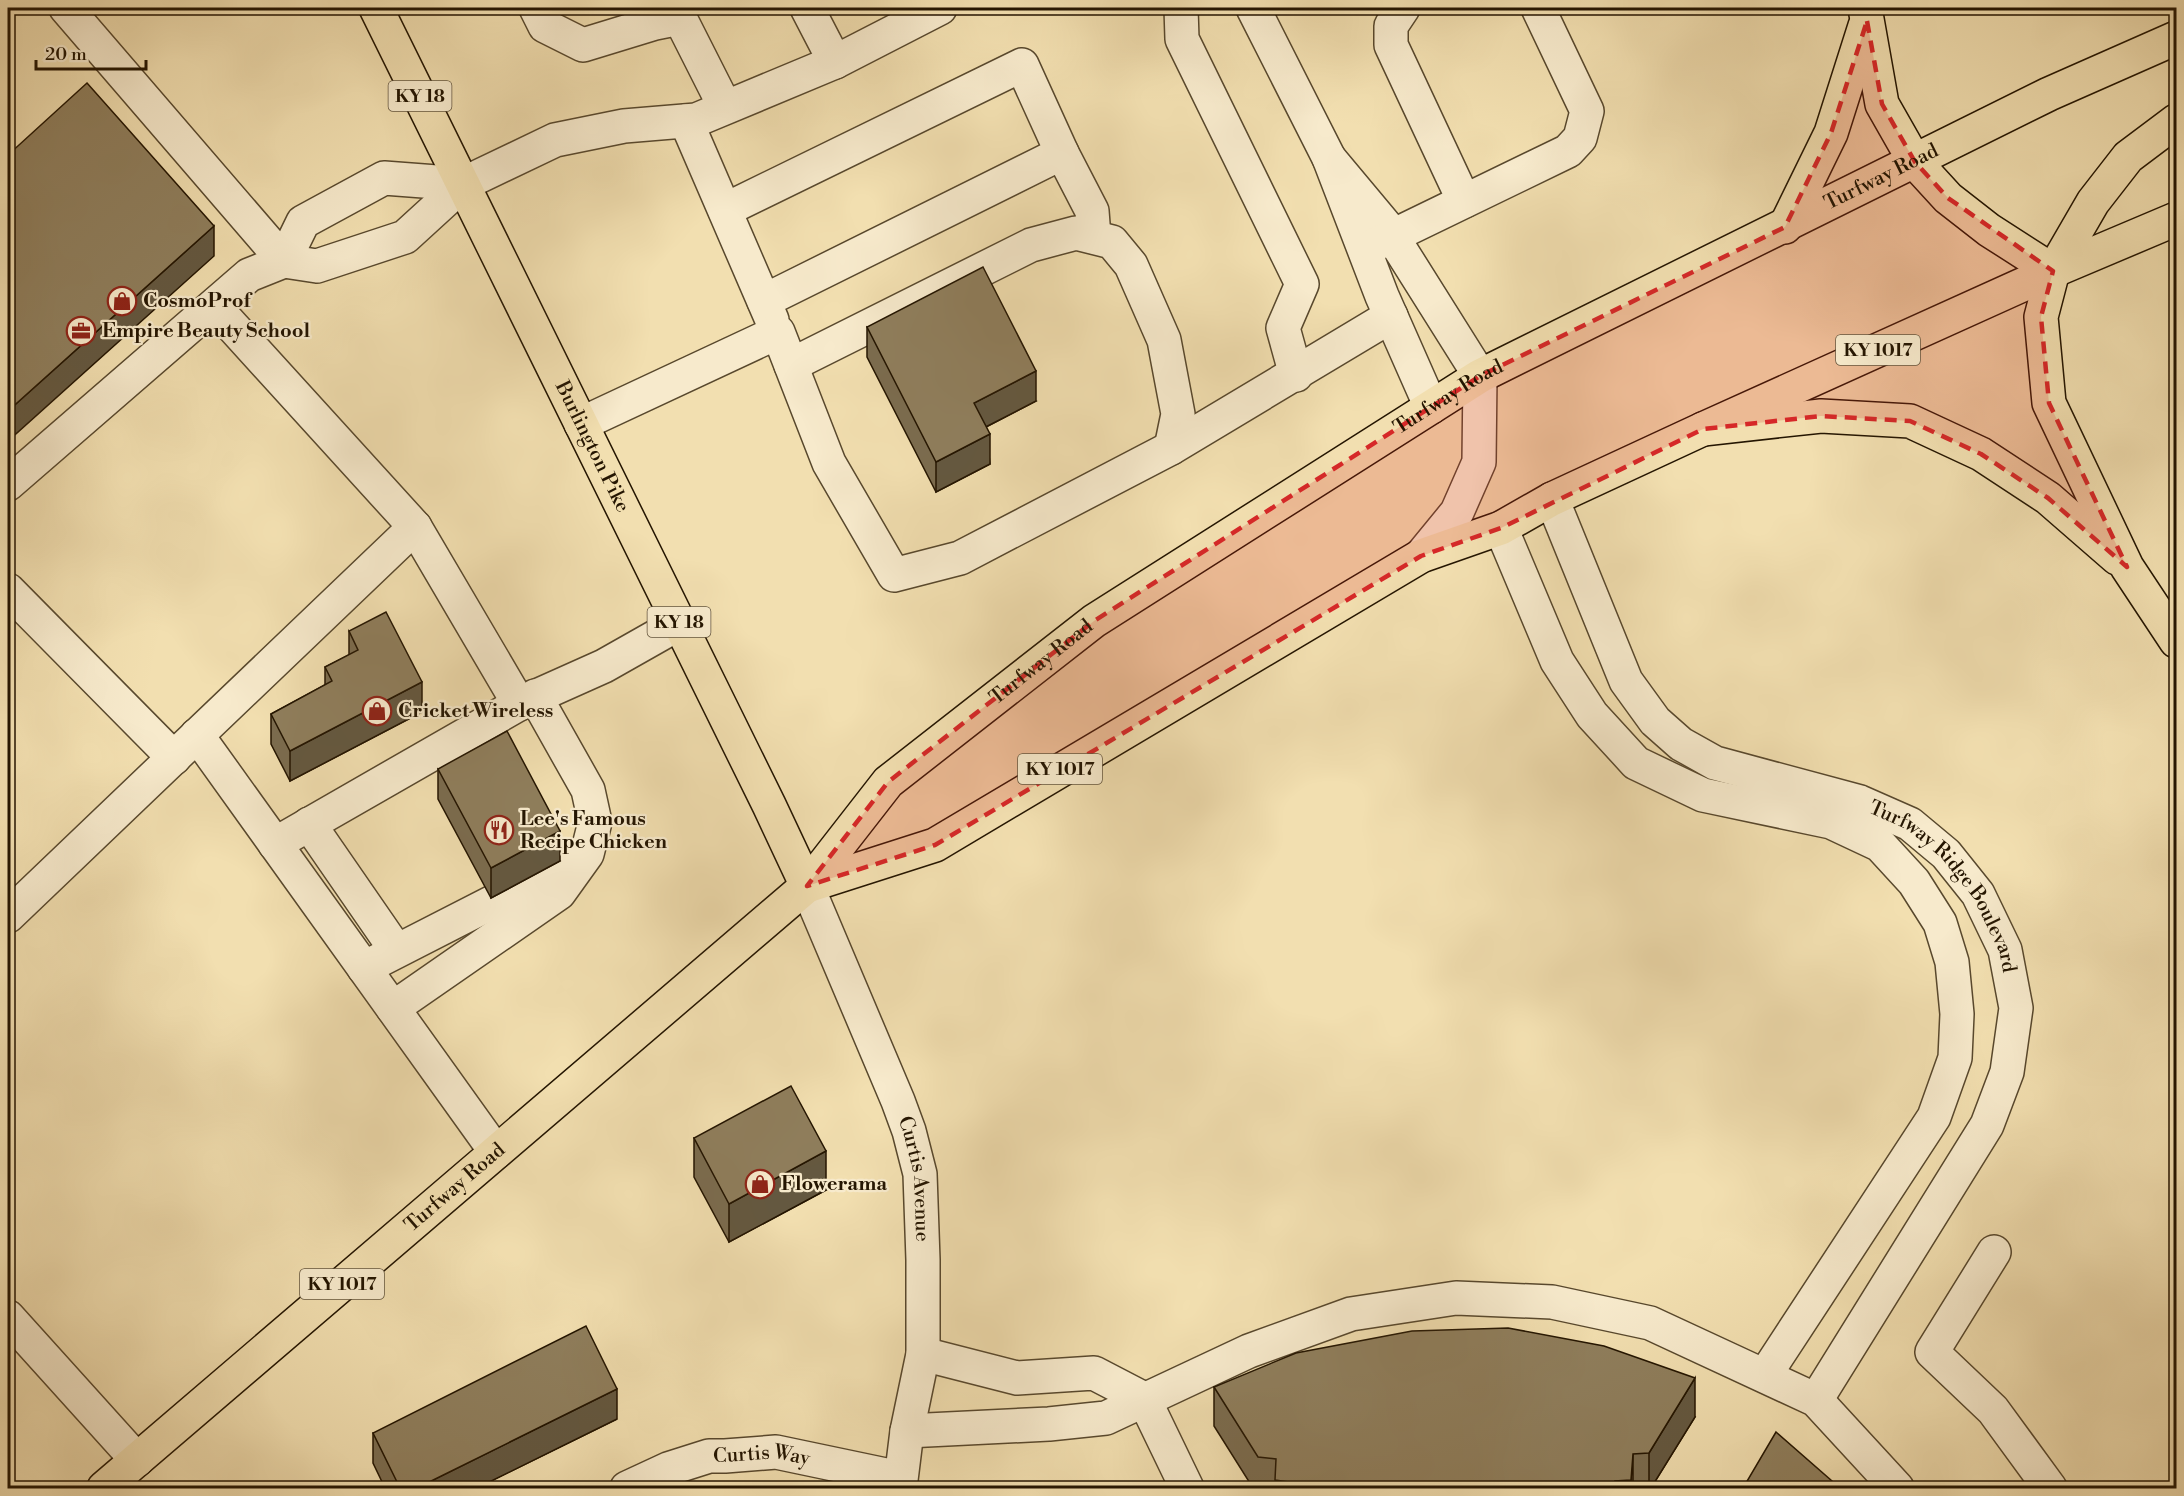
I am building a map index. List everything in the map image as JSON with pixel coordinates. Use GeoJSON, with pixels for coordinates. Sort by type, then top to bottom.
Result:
{"type":"FeatureCollection","features":[{"type":"Feature","properties":{"kind":"main road","name":"Burlington Pike"},"geometry":{"type":"LineString","coordinates":[[376,8],[680,623],[807,886]]}},
{"type":"Feature","properties":{"kind":"main road"},"geometry":{"type":"LineString","coordinates":[[1866,14],[1882,104],[1915,162],[1957,205],[1989,230],[2054,271]]}},
{"type":"Feature","properties":{"kind":"main road"},"geometry":{"type":"LineString","coordinates":[[1785,227],[1831,133],[1866,14]]}},
{"type":"Feature","properties":{"kind":"main road","name":"Turfway Road"},"geometry":{"type":"LineString","coordinates":[[104,1488],[807,886],[888,782],[1094,621],[1480,376],[1785,227],[2049,94],[2176,38]]}},
{"type":"Feature","properties":{"kind":"main road"},"geometry":{"type":"LineString","coordinates":[[2176,122],[2128,157],[2093,202],[2054,271],[2041,317],[2049,403],[2127,567],[2176,641]]}},
{"type":"Feature","properties":{"kind":"main road","name":"Turfway Road"},"geometry":{"type":"LineString","coordinates":[[807,886],[934,845],[1421,556],[1501,528],[1552,499],[1703,429],[2054,271],[2176,219]]}},
{"type":"Feature","properties":{"kind":"main road"},"geometry":{"type":"LineString","coordinates":[[1703,429],[1821,416],[1910,421],[1981,454],[2048,498],[2127,567]]}},
{"type":"Feature","properties":{"kind":"street"},"geometry":{"type":"LineString","coordinates":[[66,8],[284,261]]}},
{"type":"Feature","properties":{"kind":"street"},"geometry":{"type":"LineString","coordinates":[[536,8],[545,26],[583,45],[655,23],[680,18],[678,14]]}},
{"type":"Feature","properties":{"kind":"street"},"geometry":{"type":"LineString","coordinates":[[807,8],[835,62]]}},
{"type":"Feature","properties":{"kind":"street"},"geometry":{"type":"LineString","coordinates":[[1181,8],[1182,39],[1302,284],[1283,328],[1296,375]]}},
{"type":"Feature","properties":{"kind":"street"},"geometry":{"type":"LineString","coordinates":[[1253,8],[1329,158],[1378,243],[1480,376],[1479,462],[1456,512],[1421,556]]}},
{"type":"Feature","properties":{"kind":"street"},"geometry":{"type":"LineString","coordinates":[[1404,8],[1391,26],[1391,45],[1464,201]]}},
{"type":"Feature","properties":{"kind":"street"},"geometry":{"type":"LineString","coordinates":[[1378,243],[1568,151],[1580,138],[1587,111],[1538,8]]}},
{"type":"Feature","properties":{"kind":"street"},"geometry":{"type":"LineString","coordinates":[[8,484],[249,275],[284,261],[317,266],[405,237],[463,184],[555,140],[624,126],[696,120],[835,62],[935,9]]}},
{"type":"Feature","properties":{"kind":"street"},"geometry":{"type":"LineString","coordinates":[[678,14],[726,107]]}},
{"type":"Feature","properties":{"kind":"street"},"geometry":{"type":"LineString","coordinates":[[725,210],[1022,65],[1062,153],[1092,211],[1094,237]]}},
{"type":"Feature","properties":{"kind":"street"},"geometry":{"type":"LineString","coordinates":[[686,120],[778,332],[829,463],[894,575],[960,558],[1171,448],[1391,316]]}},
{"type":"Feature","properties":{"kind":"street"},"geometry":{"type":"LineString","coordinates":[[764,301],[1062,153]]}},
{"type":"Feature","properties":{"kind":"street"},"geometry":{"type":"LineString","coordinates":[[284,261],[303,222],[384,178],[463,184]]}},
{"type":"Feature","properties":{"kind":"street"},"geometry":{"type":"LineString","coordinates":[[791,365],[1031,245],[1076,233],[1112,242],[1131,266],[1164,340],[1178,414],[1171,448]]}},
{"type":"Feature","properties":{"kind":"street"},"geometry":{"type":"LineString","coordinates":[[1378,243],[1391,316],[1431,407]]}},
{"type":"Feature","properties":{"kind":"street"},"geometry":{"type":"LineString","coordinates":[[214,306],[415,527],[588,790],[595,822],[587,854],[559,893],[393,1008]]}},
{"type":"Feature","properties":{"kind":"street"},"geometry":{"type":"LineString","coordinates":[[581,424],[778,332]]}},
{"type":"Feature","properties":{"kind":"street","name":"Turfway Ridge Boulevard"},"geometry":{"type":"LineString","coordinates":[[1552,499],[1626,681],[1655,721],[1681,744],[1715,763],[1860,802],[1910,824],[1946,854],[1978,894],[2005,950],[2016,1008],[2007,1072],[1987,1125],[1816,1400]]}},
{"type":"Feature","properties":{"kind":"street"},"geometry":{"type":"LineString","coordinates":[[8,916],[415,527]]}},
{"type":"Feature","properties":{"kind":"street","name":"Turfway Ridge Boulevard"},"geometry":{"type":"LineString","coordinates":[[1501,528],[1557,661],[1592,715],[1636,763],[1702,795],[1831,822],[1880,844],[1914,882],[1940,923],[1953,972],[1957,1014],[1955,1058],[1934,1117],[1765,1375]]}},
{"type":"Feature","properties":{"kind":"street"},"geometry":{"type":"LineString","coordinates":[[8,590],[186,746],[275,844],[496,1152]]}},
{"type":"Feature","properties":{"kind":"street"},"geometry":{"type":"LineString","coordinates":[[275,844],[527,700],[604,666],[680,623]]}},
{"type":"Feature","properties":{"kind":"street"},"geometry":{"type":"LineString","coordinates":[[309,825],[396,950]]}},
{"type":"Feature","properties":{"kind":"street"},"geometry":{"type":"LineString","coordinates":[[364,968],[587,854]]}},
{"type":"Feature","properties":{"kind":"street","name":"Curtis Avenue"},"geometry":{"type":"LineString","coordinates":[[807,886],[898,1101],[909,1131],[920,1174],[923,1354],[907,1431],[900,1483]]}},
{"type":"Feature","properties":{"kind":"street"},"geometry":{"type":"LineString","coordinates":[[1994,1252],[1932,1352],[1993,1410],[2050,1488]]}},
{"type":"Feature","properties":{"kind":"street"},"geometry":{"type":"LineString","coordinates":[[907,1431],[1049,1424],[1106,1418],[1249,1351],[1351,1314],[1456,1298],[1552,1302],[1650,1323],[1816,1400],[1897,1488]]}},
{"type":"Feature","properties":{"kind":"street"},"geometry":{"type":"LineString","coordinates":[[14,1338],[137,1460]]}},
{"type":"Feature","properties":{"kind":"street"},"geometry":{"type":"LineString","coordinates":[[923,1354],[1017,1378],[1094,1373],[1144,1400],[1187,1488]]}},
{"type":"Feature","properties":{"kind":"street","name":"Curtis Way"},"geometry":{"type":"LineString","coordinates":[[627,1488],[668,1469],[709,1456],[776,1452],[900,1483]]}},
{"type":"Feature","properties":{"kind":"highlighted area"},"geometry":{"type":"Polygon","coordinates":[[[1867,21],[1882,104],[1915,162],[1948,198],[2053,271],[2041,317],[2049,403],[2127,567],[2048,498],[1981,454],[1910,421],[1821,416],[1703,429],[1501,528],[1421,556],[935,845],[807,886],[888,782],[1094,621],[1480,376],[1785,227],[1831,133],[1867,21]]]}},
{"type":"Feature","properties":{"kind":"building"},"geometry":{"type":"Polygon","coordinates":[[[87,83],[214,226],[8,411],[8,155],[87,83]]]}},
{"type":"Feature","properties":{"kind":"building"},"geometry":{"type":"Polygon","coordinates":[[[983,267],[1036,371],[974,403],[990,434],[936,462],[867,327],[983,267]]]}},
{"type":"Feature","properties":{"kind":"building"},"geometry":{"type":"Polygon","coordinates":[[[386,612],[422,682],[290,751],[271,714],[332,681],[325,667],[358,650],[349,631],[386,612]]]}},
{"type":"Feature","properties":{"kind":"building","name":"Lee's Famous Recipe Chicken"},"geometry":{"type":"Polygon","coordinates":[[[507,731],[560,831],[491,868],[438,769],[507,731]]]}},
{"type":"Feature","properties":{"kind":"building"},"geometry":{"type":"Polygon","coordinates":[[[791,1086],[826,1151],[729,1204],[694,1138],[791,1086]]]}},
{"type":"Feature","properties":{"kind":"building"},"geometry":{"type":"Polygon","coordinates":[[[586,1326],[617,1389],[417,1488],[400,1488],[373,1433],[586,1326]]]}},
{"type":"Feature","properties":{"kind":"building"},"geometry":{"type":"Polygon","coordinates":[[[1508,1328],[1604,1346],[1695,1378],[1649,1453],[1633,1454],[1631,1480],[1615,1481],[1616,1488],[1295,1488],[1295,1483],[1275,1480],[1276,1459],[1258,1457],[1214,1387],[1296,1353],[1412,1331],[1508,1328]]]}},
{"type":"Feature","properties":{"kind":"building"},"geometry":{"type":"Polygon","coordinates":[[[1776,1432],[1840,1488],[1743,1488],[1776,1432]]]}},
{"type":"Feature","properties":{"kind":"place","name":"CosmoProf"},"geometry":{"type":"Point","coordinates":[122,301]}},
{"type":"Feature","properties":{"kind":"place","name":"Empire Beauty School"},"geometry":{"type":"Point","coordinates":[81,331]}},
{"type":"Feature","properties":{"kind":"place","name":"Cricket Wireless"},"geometry":{"type":"Point","coordinates":[377,711]}},
{"type":"Feature","properties":{"kind":"place","name":"Lee's Famous Recipe Chicken"},"geometry":{"type":"Point","coordinates":[499,830]}},
{"type":"Feature","properties":{"kind":"place","name":"Flowerama"},"geometry":{"type":"Point","coordinates":[760,1184]}}]}
